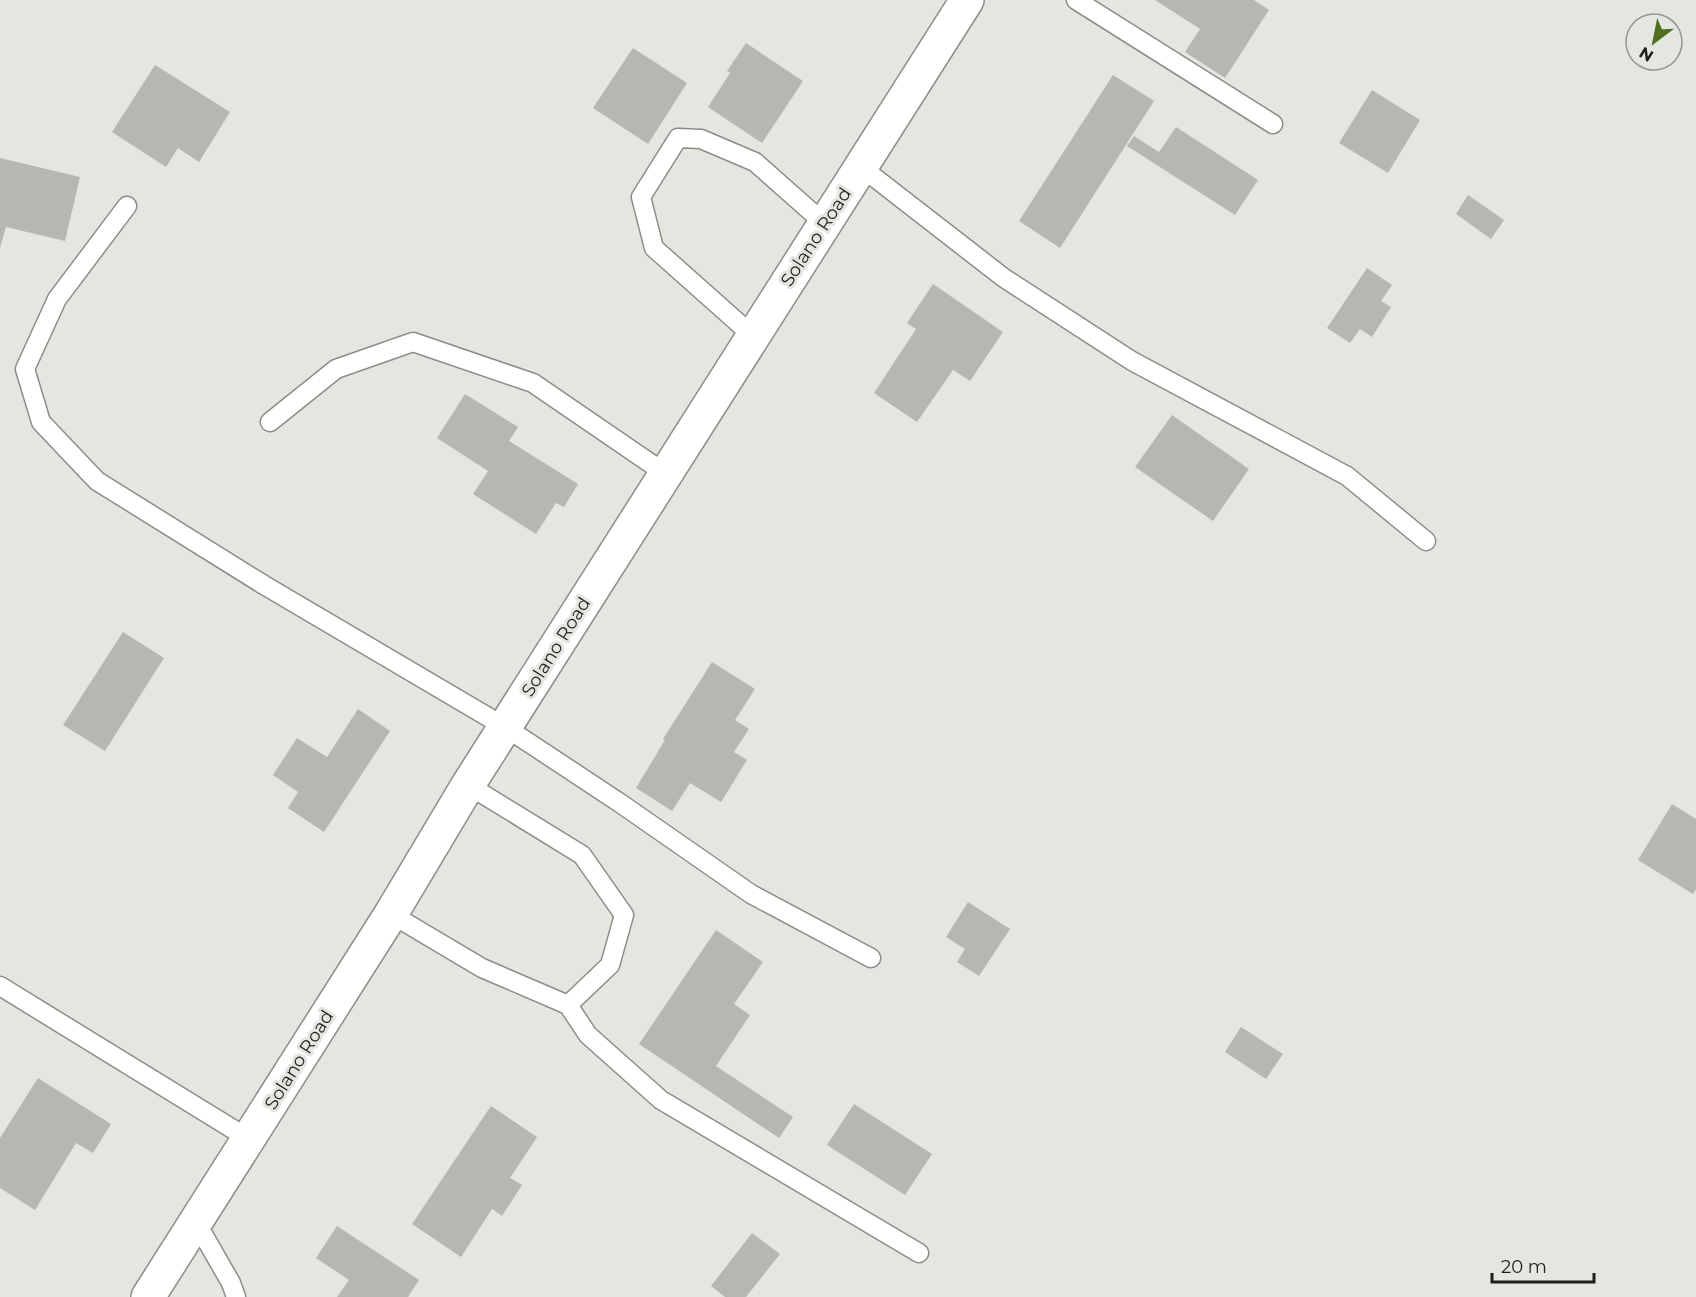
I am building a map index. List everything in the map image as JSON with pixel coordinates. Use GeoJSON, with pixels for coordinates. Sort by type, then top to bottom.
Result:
{"type":"FeatureCollection","features":[{"type":"Feature","properties":{"kind":"street","name":"Solano Road"},"geometry":{"type":"LineString","coordinates":[[148,1297],[391,914],[468,785],[967,0]]}},
{"type":"Feature","properties":{"kind":"lane"},"geometry":{"type":"LineString","coordinates":[[1076,0],[1274,124]]}},
{"type":"Feature","properties":{"kind":"lane"},"geometry":{"type":"LineString","coordinates":[[753,336],[654,248],[641,196],[678,138],[700,139],[755,162],[825,224]]}},
{"type":"Feature","properties":{"kind":"lane"},"geometry":{"type":"LineString","coordinates":[[861,167],[1014,284],[1132,361],[1347,476],[1426,541]]}},
{"type":"Feature","properties":{"kind":"lane"},"geometry":{"type":"LineString","coordinates":[[127,206],[57,299],[25,369],[41,422],[97,481],[264,585],[505,727],[751,894],[871,958]]}},
{"type":"Feature","properties":{"kind":"lane"},"geometry":{"type":"LineString","coordinates":[[270,422],[336,369],[412,342],[533,383],[666,474]]}},
{"type":"Feature","properties":{"kind":"lane"},"geometry":{"type":"LineString","coordinates":[[468,785],[582,855],[624,915],[610,965],[568,1005]]}},
{"type":"Feature","properties":{"kind":"lane"},"geometry":{"type":"LineString","coordinates":[[391,914],[482,969],[568,1005],[588,1035],[661,1100],[919,1252]]}},
{"type":"Feature","properties":{"kind":"lane"},"geometry":{"type":"LineString","coordinates":[[0,986],[249,1139]]}},
{"type":"Feature","properties":{"kind":"lane"},"geometry":{"type":"LineString","coordinates":[[196,1222],[236,1297]]}},
{"type":"Feature","properties":{"kind":"building"},"geometry":{"type":"Polygon","coordinates":[[[1155,0],[1254,0],[1269,10],[1225,78],[1185,52],[1200,29],[1155,0]]]}},
{"type":"Feature","properties":{"kind":"building"},"geometry":{"type":"Polygon","coordinates":[[[746,43],[803,81],[762,143],[708,107],[730,73],[727,71],[746,43]]]}},
{"type":"Feature","properties":{"kind":"building"},"geometry":{"type":"Polygon","coordinates":[[[633,48],[687,83],[648,144],[593,108],[633,48]]]}},
{"type":"Feature","properties":{"kind":"building"},"geometry":{"type":"Polygon","coordinates":[[[155,65],[230,112],[199,162],[178,148],[166,167],[112,132],[155,65]]]}},
{"type":"Feature","properties":{"kind":"building"},"geometry":{"type":"Polygon","coordinates":[[[1113,75],[1154,101],[1060,248],[1019,221],[1113,75]]]}},
{"type":"Feature","properties":{"kind":"building"},"geometry":{"type":"Polygon","coordinates":[[[1372,90],[1420,120],[1388,173],[1339,143],[1372,90]]]}},
{"type":"Feature","properties":{"kind":"building"},"geometry":{"type":"Polygon","coordinates":[[[1176,127],[1258,180],[1235,215],[1127,146],[1134,136],[1159,152],[1176,127]]]}},
{"type":"Feature","properties":{"kind":"building"},"geometry":{"type":"Polygon","coordinates":[[[0,158],[80,177],[65,241],[6,227],[0,248],[0,158]]]}},
{"type":"Feature","properties":{"kind":"building"},"geometry":{"type":"Polygon","coordinates":[[[1468,195],[1504,220],[1491,239],[1456,214],[1468,195]]]}},
{"type":"Feature","properties":{"kind":"building"},"geometry":{"type":"Polygon","coordinates":[[[1367,268],[1392,285],[1381,301],[1391,307],[1372,337],[1360,329],[1350,343],[1327,328],[1367,268]]]}},
{"type":"Feature","properties":{"kind":"building"},"geometry":{"type":"Polygon","coordinates":[[[933,284],[1003,332],[970,381],[953,370],[917,422],[874,393],[916,329],[907,323],[933,284]]]}},
{"type":"Feature","properties":{"kind":"building"},"geometry":{"type":"Polygon","coordinates":[[[465,394],[518,427],[509,441],[578,484],[564,507],[556,503],[536,534],[473,494],[488,471],[437,438],[465,394]]]}},
{"type":"Feature","properties":{"kind":"building"},"geometry":{"type":"Polygon","coordinates":[[[1172,415],[1249,469],[1213,521],[1135,467],[1172,415]]]}},
{"type":"Feature","properties":{"kind":"building"},"geometry":{"type":"Polygon","coordinates":[[[123,632],[164,658],[105,751],[63,725],[123,632]]]}},
{"type":"Feature","properties":{"kind":"building"},"geometry":{"type":"Polygon","coordinates":[[[712,662],[755,689],[735,720],[749,729],[734,752],[747,760],[721,802],[690,783],[672,811],[636,788],[665,740],[663,739],[712,662]]]}},
{"type":"Feature","properties":{"kind":"building"},"geometry":{"type":"Polygon","coordinates":[[[358,709],[390,731],[324,832],[288,808],[298,792],[273,775],[297,738],[327,757],[358,709]]]}},
{"type":"Feature","properties":{"kind":"building"},"geometry":{"type":"Polygon","coordinates":[[[1672,804],[1696,819],[1696,889],[1693,894],[1638,860],[1672,804]]]}},
{"type":"Feature","properties":{"kind":"building"},"geometry":{"type":"Polygon","coordinates":[[[968,902],[1010,929],[979,976],[957,962],[965,949],[946,937],[968,902]]]}},
{"type":"Feature","properties":{"kind":"building"},"geometry":{"type":"Polygon","coordinates":[[[716,930],[763,962],[734,1004],[750,1015],[716,1066],[793,1117],[779,1138],[639,1044],[716,930]]]}},
{"type":"Feature","properties":{"kind":"building"},"geometry":{"type":"Polygon","coordinates":[[[1241,1027],[1283,1054],[1266,1079],[1225,1052],[1241,1027]]]}},
{"type":"Feature","properties":{"kind":"building"},"geometry":{"type":"Polygon","coordinates":[[[38,1078],[111,1124],[93,1153],[76,1143],[35,1210],[0,1188],[0,1138],[38,1078]]]}},
{"type":"Feature","properties":{"kind":"building"},"geometry":{"type":"Polygon","coordinates":[[[854,1104],[932,1154],[905,1195],[827,1145],[854,1104]]]}},
{"type":"Feature","properties":{"kind":"building"},"geometry":{"type":"Polygon","coordinates":[[[491,1106],[537,1137],[510,1178],[522,1185],[502,1216],[492,1209],[461,1257],[412,1224],[491,1106]]]}},
{"type":"Feature","properties":{"kind":"building"},"geometry":{"type":"Polygon","coordinates":[[[337,1226],[419,1280],[408,1297],[337,1297],[349,1280],[316,1258],[337,1226]]]}},
{"type":"Feature","properties":{"kind":"building"},"geometry":{"type":"Polygon","coordinates":[[[752,1233],[780,1254],[746,1297],[725,1297],[711,1286],[752,1233]]]}}]}
